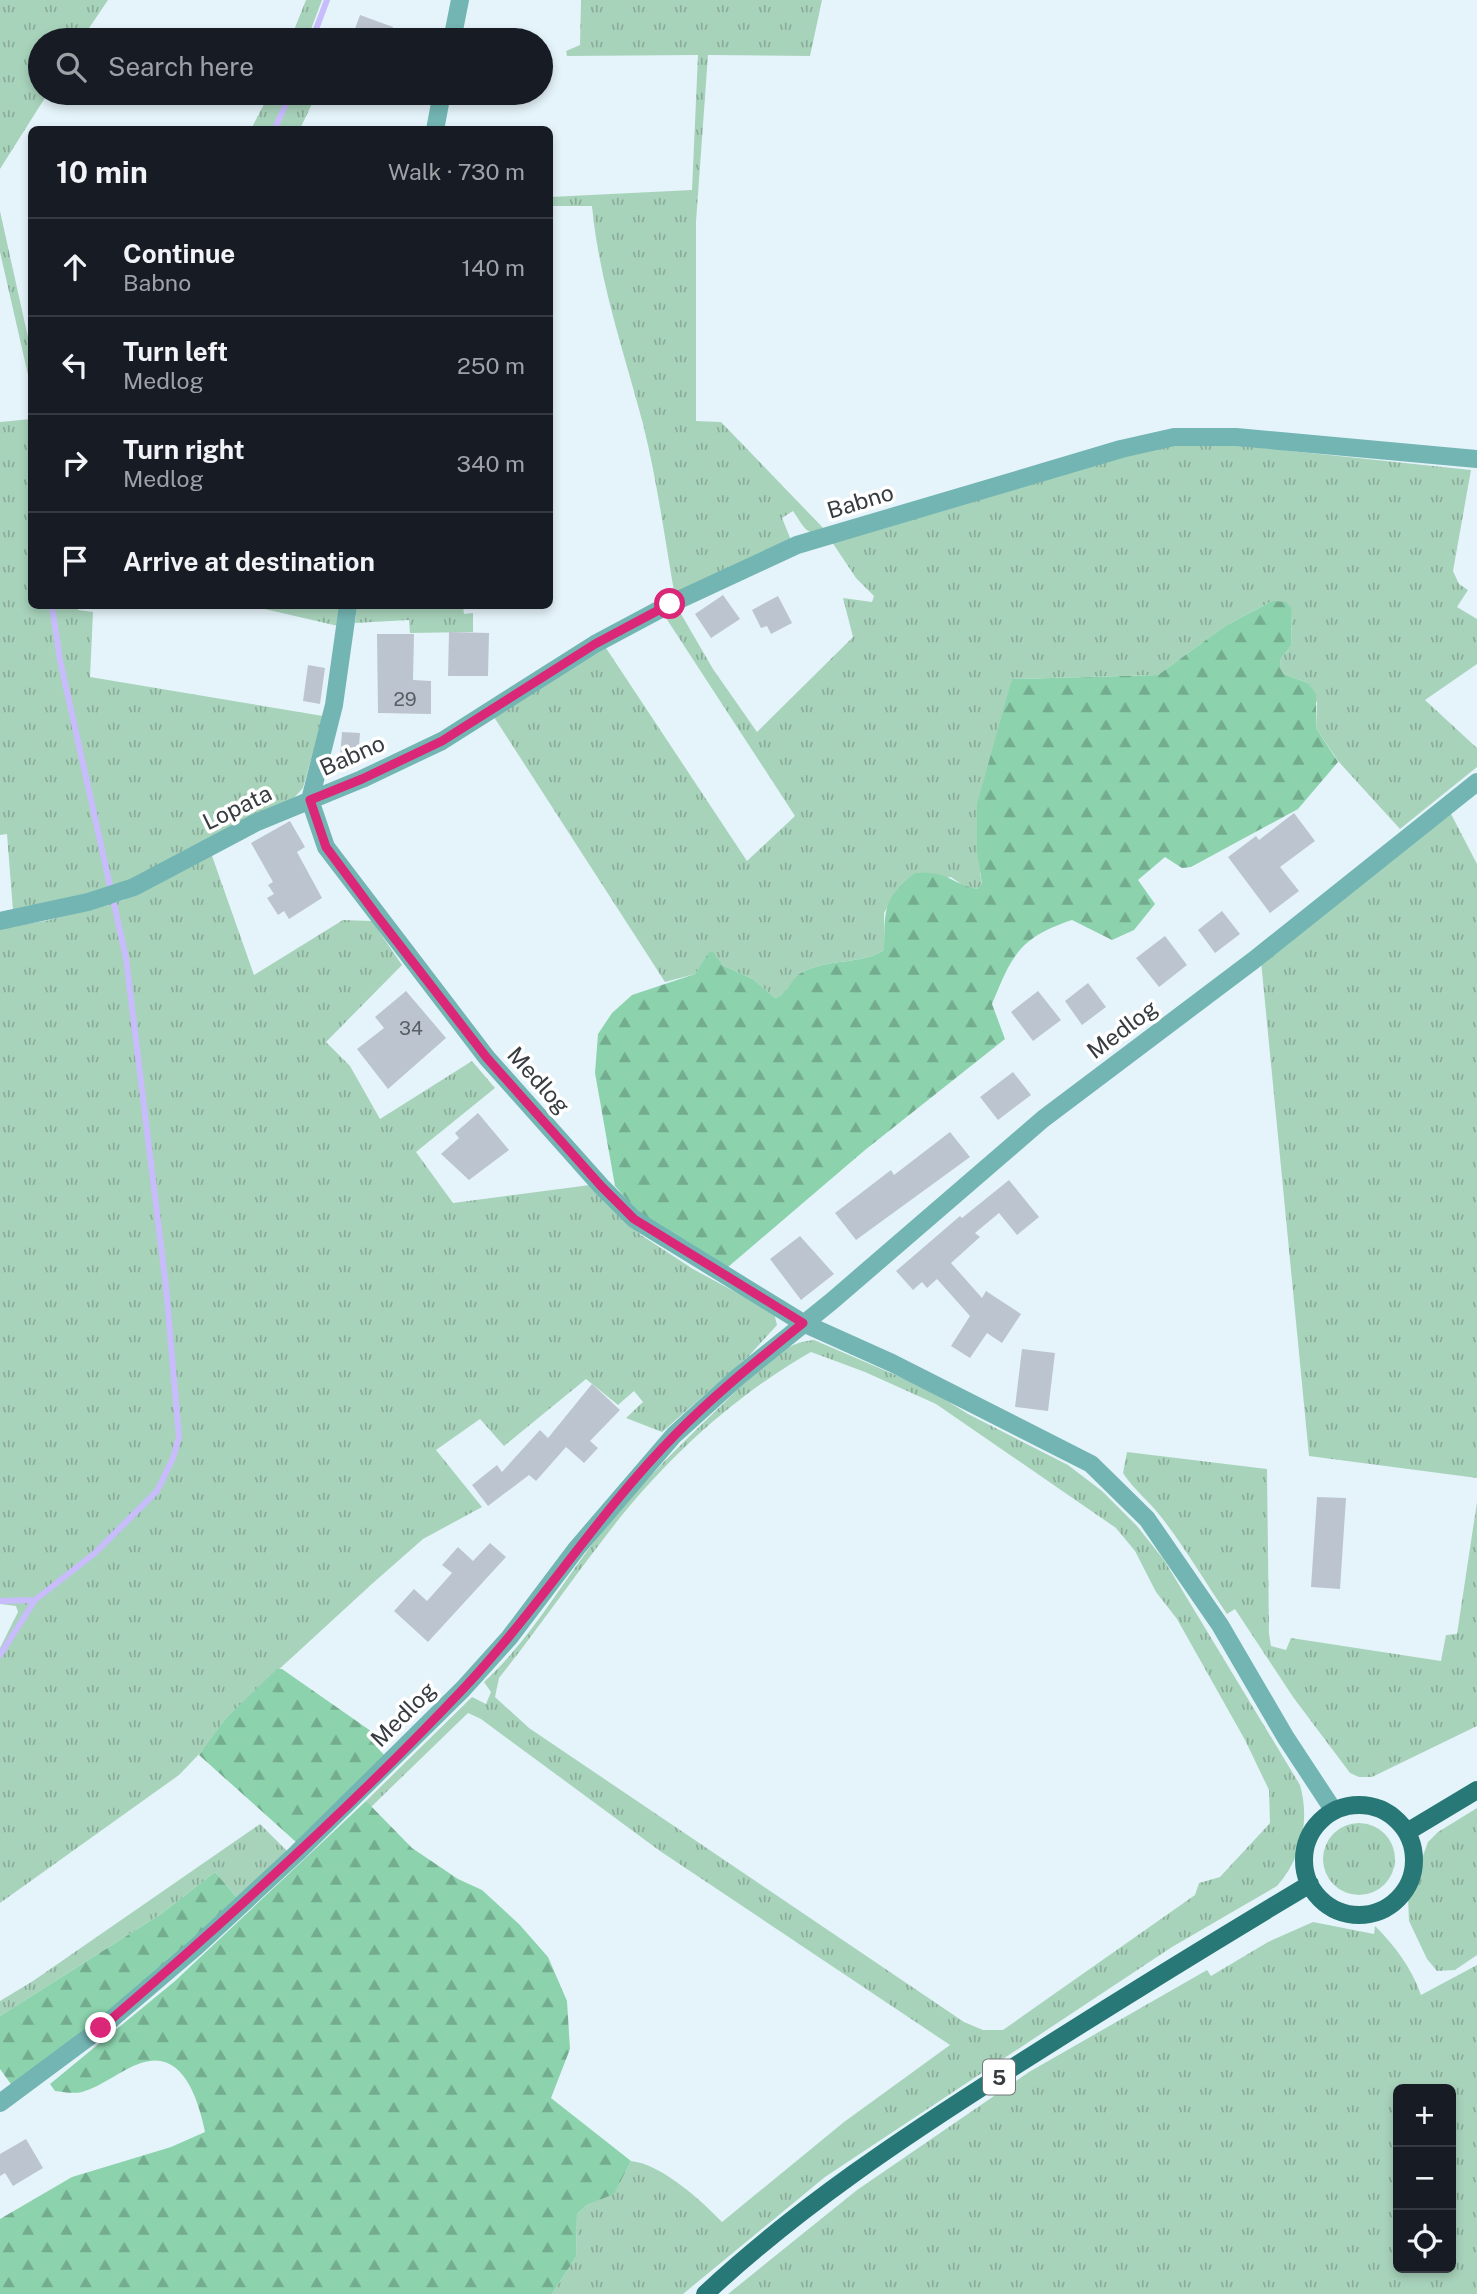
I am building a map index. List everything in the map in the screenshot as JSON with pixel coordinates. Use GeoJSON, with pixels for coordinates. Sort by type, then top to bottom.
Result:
{"type":"FeatureCollection","features":[{"type":"Feature","properties":{"kind":"main road"},"geometry":{"type":"LineString","coordinates":[[1407,1832],[1477,1790]]}},
{"type":"Feature","properties":{"kind":"main road"},"geometry":{"type":"LineString","coordinates":[[1361,1804],[1378,1808],[1394,1817],[1407,1832],[1414,1851],[1414,1868],[1406,1890],[1377,1912],[1352,1914],[1335,1909],[1321,1899],[1310,1884],[1305,1865],[1307,1845],[1321,1820],[1334,1811],[1361,1804]]}},
{"type":"Feature","properties":{"kind":"main road","name":"5"},"geometry":{"type":"LineString","coordinates":[[705,2294],[747,2255],[854,2172],[1145,1984],[1310,1884]]}},
{"type":"Feature","properties":{"kind":"street"},"geometry":{"type":"LineString","coordinates":[[455,28],[460,0]]}},
{"type":"Feature","properties":{"kind":"street"},"geometry":{"type":"LineString","coordinates":[[436,126],[440,105]]}},
{"type":"Feature","properties":{"kind":"street","name":"Babno"},"geometry":{"type":"LineString","coordinates":[[310,800],[442,741],[595,644],[670,604],[797,545],[1121,449],[1174,437],[1236,437],[1477,458]]}},
{"type":"Feature","properties":{"kind":"street"},"geometry":{"type":"LineString","coordinates":[[310,800],[334,705],[348,609]]}},
{"type":"Feature","properties":{"kind":"street","name":"Medlog"},"geometry":{"type":"LineString","coordinates":[[0,2103],[45,2072],[112,2019],[298,1853],[463,1689],[509,1638],[577,1548],[674,1435],[1043,1119],[1254,960],[1477,782]]}},
{"type":"Feature","properties":{"kind":"street","name":"Lopata"},"geometry":{"type":"LineString","coordinates":[[0,921],[88,902],[134,887],[255,823],[310,800]]}},
{"type":"Feature","properties":{"kind":"street","name":"Medlog"},"geometry":{"type":"LineString","coordinates":[[310,800],[326,847],[378,917],[487,1058],[601,1186],[643,1225],[803,1323]]}},
{"type":"Feature","properties":{"kind":"street"},"geometry":{"type":"LineString","coordinates":[[803,1323],[892,1363],[1091,1464],[1147,1519],[1220,1625],[1286,1738],[1334,1811]]}},
{"type":"Feature","properties":{"kind":"green space"},"geometry":{"type":"Polygon","coordinates":[[[0,0],[108,0],[89,28],[28,28],[28,105],[40,105],[0,169],[0,0]]]}},
{"type":"Feature","properties":{"kind":"green space"},"geometry":{"type":"Polygon","coordinates":[[[306,0],[322,0],[312,28],[295,28],[306,0]]]}},
{"type":"Feature","properties":{"kind":"green space"},"geometry":{"type":"Polygon","coordinates":[[[581,0],[822,0],[810,56],[708,55],[696,222],[696,421],[721,422],[828,533],[810,532],[793,511],[782,518],[791,540],[675,597],[648,445],[606,289],[592,206],[553,206],[553,197],[692,190],[698,55],[567,56],[566,51],[580,45],[581,0]]]}},
{"type":"Feature","properties":{"kind":"green space"},"geometry":{"type":"Polygon","coordinates":[[[264,105],[311,105],[301,126],[253,126],[264,105]]]}},
{"type":"Feature","properties":{"kind":"green space"},"geometry":{"type":"Polygon","coordinates":[[[0,211],[28,337],[28,375],[0,252],[0,211]]]}},
{"type":"Feature","properties":{"kind":"green space"},"geometry":{"type":"Polygon","coordinates":[[[28,419],[28,609],[78,609],[93,612],[90,677],[323,716],[303,788],[292,800],[115,889],[13,911],[7,834],[0,835],[0,422],[28,419]]]}},
{"type":"Feature","properties":{"kind":"green space"},"geometry":{"type":"Polygon","coordinates":[[[1186,440],[1471,470],[1453,571],[1459,584],[1468,590],[1457,607],[1477,619],[1477,664],[1425,700],[1477,748],[1477,767],[1400,829],[1338,761],[1316,728],[1317,703],[1308,683],[1284,674],[1280,667],[1281,658],[1291,646],[1292,609],[1272,601],[1225,626],[1158,675],[1012,679],[980,872],[982,885],[977,889],[964,886],[951,877],[900,886],[884,913],[884,950],[865,958],[823,965],[803,972],[784,993],[775,998],[753,979],[722,965],[709,953],[695,974],[665,982],[494,717],[604,645],[747,861],[795,816],[664,615],[677,607],[713,669],[757,732],[853,637],[843,598],[872,602],[874,596],[856,578],[832,542],[1047,475],[1186,440]]]}},
{"type":"Feature","properties":{"kind":"green space"},"geometry":{"type":"Polygon","coordinates":[[[1272,601],[1286,602],[1292,609],[1291,646],[1281,658],[1280,667],[1284,674],[1308,683],[1316,694],[1316,728],[1338,762],[1298,809],[1191,867],[1182,868],[1165,857],[1138,880],[1155,904],[1134,930],[1112,940],[1072,920],[1028,942],[1005,973],[992,1004],[1005,1039],[865,1150],[728,1267],[646,1221],[615,1186],[595,1073],[598,1034],[612,1013],[632,995],[695,974],[709,952],[713,952],[722,965],[753,979],[775,998],[784,993],[803,972],[823,965],[865,958],[884,950],[886,915],[891,898],[915,873],[936,874],[977,889],[982,884],[977,851],[977,804],[1012,679],[1158,675],[1225,626],[1272,601]]]}},
{"type":"Feature","properties":{"kind":"green space"},"geometry":{"type":"Polygon","coordinates":[[[265,609],[341,609],[338,626],[265,609]]]}},
{"type":"Feature","properties":{"kind":"green space"},"geometry":{"type":"Polygon","coordinates":[[[357,609],[463,609],[464,614],[473,613],[473,632],[410,633],[409,620],[355,623],[357,609]]]}},
{"type":"Feature","properties":{"kind":"green space"},"geometry":{"type":"Polygon","coordinates":[[[1450,812],[1477,864],[1477,1478],[1309,1456],[1261,961],[1450,812]]]}},
{"type":"Feature","properties":{"kind":"green space"},"geometry":{"type":"Polygon","coordinates":[[[211,853],[254,975],[343,920],[372,921],[402,965],[326,1042],[350,1066],[380,1119],[472,1061],[495,1088],[416,1152],[453,1203],[590,1185],[641,1235],[693,1269],[774,1313],[777,1325],[748,1357],[662,1432],[626,1418],[643,1402],[634,1391],[618,1405],[586,1379],[504,1446],[480,1419],[436,1450],[482,1507],[423,1539],[373,1583],[225,1719],[204,1749],[179,1775],[0,1903],[0,1648],[18,1612],[16,1606],[0,1604],[0,928],[45,921],[124,900],[211,853]]]}},
{"type":"Feature","properties":{"kind":"green space"},"geometry":{"type":"Polygon","coordinates":[[[814,1340],[928,1389],[968,1414],[1068,1465],[1102,1491],[1137,1526],[1164,1560],[1300,1785],[1304,1812],[1302,1838],[1293,1863],[1277,1886],[1172,1947],[825,2177],[683,2294],[552,2294],[576,2257],[577,2214],[587,2205],[614,2193],[631,2161],[667,2176],[692,2194],[722,2222],[844,2122],[950,2045],[660,1851],[481,1719],[468,1713],[371,1807],[366,1801],[472,1697],[486,1704],[491,1692],[484,1682],[531,1630],[599,1535],[629,1499],[757,1371],[778,1353],[802,1342],[814,1340]],[[811,1352],[752,1390],[724,1412],[671,1460],[624,1513],[499,1678],[495,1697],[529,1728],[964,2022],[983,2030],[1003,2030],[1195,1895],[1199,1883],[1220,1877],[1270,1823],[1269,1790],[1245,1740],[1177,1619],[1156,1592],[1135,1551],[1116,1528],[936,1404],[865,1372],[811,1352]]]}},
{"type":"Feature","properties":{"kind":"green space"},"geometry":{"type":"Polygon","coordinates":[[[1127,1452],[1267,1469],[1269,1634],[1271,1646],[1286,1650],[1291,1638],[1441,1661],[1446,1635],[1457,1634],[1477,1502],[1477,1726],[1372,1777],[1359,1777],[1350,1773],[1293,1697],[1235,1609],[1227,1614],[1171,1530],[1123,1473],[1127,1452]]]}},
{"type":"Feature","properties":{"kind":"green space"},"geometry":{"type":"Polygon","coordinates":[[[277,1669],[282,1669],[378,1736],[376,1746],[385,1756],[296,1842],[199,1755],[225,1719],[277,1669]]]}},
{"type":"Feature","properties":{"kind":"green space"},"geometry":{"type":"Polygon","coordinates":[[[366,1801],[412,1848],[458,1879],[482,1890],[519,1924],[548,1957],[567,2001],[570,2049],[551,2098],[631,2161],[614,2194],[587,2205],[577,2214],[576,2257],[552,2294],[0,2294],[0,2219],[72,2177],[171,2147],[205,2132],[193,2093],[178,2070],[168,2063],[156,2060],[141,2063],[79,2093],[55,2091],[50,2084],[175,1981],[366,1801]]]}},
{"type":"Feature","properties":{"kind":"green space"},"geometry":{"type":"Polygon","coordinates":[[[1477,1808],[1477,1955],[1455,1970],[1437,1971],[1427,1959],[1409,1921],[1408,1897],[1428,1842],[1438,1832],[1477,1808]]]}},
{"type":"Feature","properties":{"kind":"green space"},"geometry":{"type":"Polygon","coordinates":[[[1359,1823],[1379,1829],[1389,1839],[1395,1859],[1389,1879],[1379,1889],[1359,1895],[1339,1889],[1329,1879],[1323,1859],[1329,1839],[1339,1829],[1359,1823]]]}},
{"type":"Feature","properties":{"kind":"green space"},"geometry":{"type":"Polygon","coordinates":[[[260,1824],[287,1851],[238,1899],[215,1872],[161,1914],[0,2016],[0,2001],[260,1824]]]}},
{"type":"Feature","properties":{"kind":"green space"},"geometry":{"type":"Polygon","coordinates":[[[215,1872],[238,1899],[144,1986],[13,2087],[0,2069],[0,2016],[161,1914],[215,1872]]]}},
{"type":"Feature","properties":{"kind":"green space"},"geometry":{"type":"Polygon","coordinates":[[[1313,1922],[1374,1934],[1375,1926],[1402,1958],[1421,1995],[1477,1965],[1477,2294],[728,2294],[857,2190],[1029,2072],[1207,1970],[1211,1976],[1268,1942],[1313,1922]]]}},
{"type":"Feature","properties":{"kind":"building"},"geometry":{"type":"Polygon","coordinates":[[[360,15],[393,27],[393,28],[355,28],[360,15]]]}},
{"type":"Feature","properties":{"kind":"building"},"geometry":{"type":"Polygon","coordinates":[[[723,595],[740,619],[711,638],[695,614],[723,595]]]}},
{"type":"Feature","properties":{"kind":"building"},"geometry":{"type":"Polygon","coordinates":[[[778,596],[792,623],[771,634],[767,626],[761,628],[752,610],[778,596]]]}},
{"type":"Feature","properties":{"kind":"building"},"geometry":{"type":"Polygon","coordinates":[[[449,632],[489,633],[488,676],[448,676],[449,632]]]}},
{"type":"Feature","properties":{"kind":"building"},"geometry":{"type":"Polygon","coordinates":[[[377,634],[414,634],[413,680],[431,681],[431,714],[378,713],[377,634]]]}},
{"type":"Feature","properties":{"kind":"building"},"geometry":{"type":"Polygon","coordinates":[[[308,665],[325,668],[320,704],[303,701],[308,665]]]}},
{"type":"Feature","properties":{"kind":"building"},"geometry":{"type":"Polygon","coordinates":[[[342,732],[360,733],[358,760],[340,758],[342,732]]]}},
{"type":"Feature","properties":{"kind":"building"},"geometry":{"type":"Polygon","coordinates":[[[1294,813],[1315,841],[1280,867],[1299,891],[1270,913],[1228,857],[1256,836],[1259,840],[1294,813]]]}},
{"type":"Feature","properties":{"kind":"building"},"geometry":{"type":"Polygon","coordinates":[[[290,821],[305,847],[297,852],[322,898],[289,919],[284,911],[278,915],[267,898],[274,894],[268,885],[273,882],[251,843],[290,821]]]}},
{"type":"Feature","properties":{"kind":"building"},"geometry":{"type":"Polygon","coordinates":[[[1222,911],[1240,934],[1215,953],[1198,930],[1222,911]]]}},
{"type":"Feature","properties":{"kind":"building"},"geometry":{"type":"Polygon","coordinates":[[[1165,936],[1187,965],[1159,987],[1136,958],[1165,936]]]}},
{"type":"Feature","properties":{"kind":"building"},"geometry":{"type":"Polygon","coordinates":[[[1088,983],[1106,1007],[1082,1025],[1065,1001],[1088,983]]]}},
{"type":"Feature","properties":{"kind":"building"},"geometry":{"type":"Polygon","coordinates":[[[406,991],[446,1038],[388,1089],[357,1049],[384,1028],[375,1017],[406,991]]]}},
{"type":"Feature","properties":{"kind":"building"},"geometry":{"type":"Polygon","coordinates":[[[1038,991],[1061,1020],[1033,1041],[1011,1012],[1038,991]]]}},
{"type":"Feature","properties":{"kind":"building"},"geometry":{"type":"Polygon","coordinates":[[[1013,1072],[1031,1095],[998,1120],[980,1097],[1013,1072]]]}},
{"type":"Feature","properties":{"kind":"building"},"geometry":{"type":"Polygon","coordinates":[[[478,1113],[509,1150],[469,1180],[441,1154],[459,1138],[455,1133],[478,1113]]]}},
{"type":"Feature","properties":{"kind":"building"},"geometry":{"type":"Polygon","coordinates":[[[950,1132],[970,1157],[856,1240],[835,1213],[891,1170],[894,1175],[950,1132]]]}},
{"type":"Feature","properties":{"kind":"building"},"geometry":{"type":"Polygon","coordinates":[[[1009,1180],[1039,1217],[1017,1235],[999,1213],[975,1233],[980,1237],[951,1263],[982,1298],[986,1291],[1021,1314],[1002,1343],[987,1333],[970,1358],[951,1346],[970,1316],[937,1279],[927,1288],[922,1282],[913,1290],[896,1271],[960,1216],[962,1218],[1009,1180]]]}},
{"type":"Feature","properties":{"kind":"building"},"geometry":{"type":"Polygon","coordinates":[[[800,1236],[834,1274],[801,1300],[770,1259],[800,1236]]]}},
{"type":"Feature","properties":{"kind":"building"},"geometry":{"type":"Polygon","coordinates":[[[1022,1349],[1055,1353],[1048,1411],[1015,1407],[1022,1349]]]}},
{"type":"Feature","properties":{"kind":"building"},"geometry":{"type":"Polygon","coordinates":[[[592,1384],[620,1410],[590,1441],[598,1448],[584,1463],[566,1447],[536,1481],[529,1475],[488,1506],[472,1485],[497,1465],[502,1472],[540,1430],[548,1438],[592,1384]]]}},
{"type":"Feature","properties":{"kind":"building"},"geometry":{"type":"Polygon","coordinates":[[[1317,1497],[1346,1498],[1340,1589],[1311,1587],[1317,1497]]]}},
{"type":"Feature","properties":{"kind":"building"},"geometry":{"type":"Polygon","coordinates":[[[490,1543],[506,1557],[428,1642],[394,1611],[414,1589],[427,1601],[452,1573],[442,1565],[458,1547],[473,1561],[490,1543]]]}},
{"type":"Feature","properties":{"kind":"building"},"geometry":{"type":"Polygon","coordinates":[[[26,2139],[43,2168],[13,2186],[5,2173],[0,2176],[0,2154],[26,2139]]]}},
{"type":"Feature","properties":{"kind":"waterway"},"geometry":{"type":"LineString","coordinates":[[316,28],[327,0]]}},
{"type":"Feature","properties":{"kind":"waterway"},"geometry":{"type":"LineString","coordinates":[[276,126],[285,105]]}},
{"type":"Feature","properties":{"kind":"waterway"},"geometry":{"type":"LineString","coordinates":[[0,1655],[35,1600],[95,1553],[157,1491],[173,1458],[179,1437],[166,1287],[126,958],[60,660],[52,609]]}},
{"type":"Feature","properties":{"kind":"waterway"},"geometry":{"type":"LineString","coordinates":[[0,1601],[35,1600]]}},
{"type":"Feature","properties":{"kind":"route"},"geometry":{"type":"LineString","coordinates":[[101,2028],[196,1947],[298,1853],[463,1689],[509,1638],[577,1548],[674,1435],[803,1323],[634,1219],[601,1186],[487,1058],[378,917],[326,847],[310,800],[442,741],[595,644],[670,604]]}}]}
